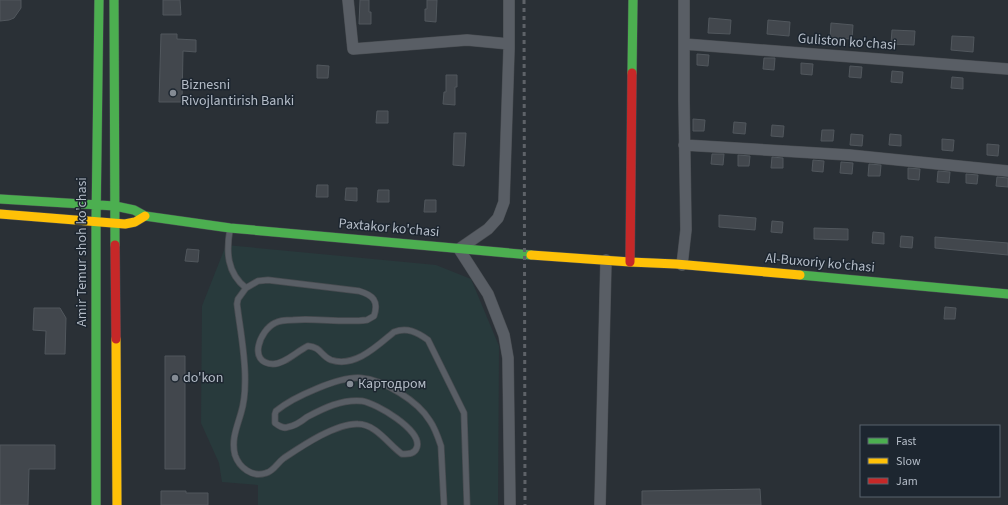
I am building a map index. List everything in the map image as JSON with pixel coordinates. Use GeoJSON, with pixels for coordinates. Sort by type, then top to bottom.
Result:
{"type":"FeatureCollection","features":[{"type":"Feature","properties":{"kind":"main road","name":"Amir Temur shoh ko'chasi"},"geometry":{"type":"LineString","coordinates":[[96,505],[96,205],[99,0]]}},
{"type":"Feature","properties":{"kind":"main road"},"geometry":{"type":"LineString","coordinates":[[114,0],[117,505]]}},
{"type":"Feature","properties":{"kind":"main road"},"geometry":{"type":"LineString","coordinates":[[630,262],[633,0]]}},
{"type":"Feature","properties":{"kind":"main road","name":"Paxtakor ko'chasi"},"geometry":{"type":"LineString","coordinates":[[0,199],[115,206],[134,210],[145,216],[230,228],[459,249],[630,262]]}},
{"type":"Feature","properties":{"kind":"main road","name":"Paxtakor ko'chasi"},"geometry":{"type":"LineString","coordinates":[[0,214],[116,223],[135,222],[145,216]]}},
{"type":"Feature","properties":{"kind":"main road","name":"Al-Buxoriy ko'chasi"},"geometry":{"type":"LineString","coordinates":[[630,262],[682,265],[1008,294]]}},
{"type":"Feature","properties":{"kind":"street"},"geometry":{"type":"LineString","coordinates":[[348,0],[353,49],[467,40],[509,44]]}},
{"type":"Feature","properties":{"kind":"street"},"geometry":{"type":"LineString","coordinates":[[509,0],[504,202],[498,218],[488,229],[459,249],[488,294],[504,335],[508,358],[510,505]]}},
{"type":"Feature","properties":{"kind":"street"},"geometry":{"type":"LineString","coordinates":[[682,265],[686,230],[684,145],[684,0]]}},
{"type":"Feature","properties":{"kind":"street","name":"Guliston ko'chasi"},"geometry":{"type":"LineString","coordinates":[[684,44],[1008,69]]}},
{"type":"Feature","properties":{"kind":"street"},"geometry":{"type":"LineString","coordinates":[[684,145],[849,156],[1008,171]]}},
{"type":"Feature","properties":{"kind":"street"},"geometry":{"type":"LineString","coordinates":[[600,505],[606,260]]}},
{"type":"Feature","properties":{"kind":"lane"},"geometry":{"type":"LineString","coordinates":[[230,228],[228,246],[230,268],[237,279],[246,288]]}},
{"type":"Feature","properties":{"kind":"lane"},"geometry":{"type":"LineString","coordinates":[[444,505],[441,446],[430,420],[421,410],[393,389],[361,378],[351,378],[331,383],[300,396],[276,411],[274,414],[275,423],[283,428],[290,427],[335,404],[355,400],[364,401],[378,406],[406,426],[416,438],[417,448],[414,453],[402,454],[376,432],[364,425],[358,424],[342,426],[330,431],[296,450],[282,460],[271,471],[263,474],[247,471],[239,464],[235,455],[234,445],[235,435],[243,405],[246,382],[237,304],[238,299],[246,288],[258,281],[277,281],[359,291],[366,293],[375,301],[376,307],[374,316],[367,320],[299,320],[274,323],[263,334],[259,341],[259,355],[262,360],[267,363],[279,363],[308,346],[317,348],[325,357],[332,360],[344,361],[358,358],[394,332],[400,330],[412,331],[421,334],[428,340],[464,413],[467,505]]}},
{"type":"Feature","properties":{"kind":"shaded area","name":"Картодром"},"geometry":{"type":"Polygon","coordinates":[[[226,245],[436,265],[471,279],[499,346],[498,505],[258,505],[258,485],[222,482],[219,463],[201,423],[202,306],[226,245]]]}},
{"type":"Feature","properties":{"kind":"building"},"geometry":{"type":"Polygon","coordinates":[[[0,0],[21,0],[21,8],[14,18],[0,21],[0,0]]]}},
{"type":"Feature","properties":{"kind":"building"},"geometry":{"type":"Polygon","coordinates":[[[163,0],[180,0],[181,15],[163,15],[163,0]]]}},
{"type":"Feature","properties":{"kind":"building"},"geometry":{"type":"Polygon","coordinates":[[[360,0],[369,0],[371,24],[359,24],[360,0]]]}},
{"type":"Feature","properties":{"kind":"building"},"geometry":{"type":"Polygon","coordinates":[[[427,0],[437,0],[436,22],[425,21],[427,0]]]}},
{"type":"Feature","properties":{"kind":"building"},"geometry":{"type":"Polygon","coordinates":[[[709,18],[731,20],[730,34],[708,33],[709,18]]]}},
{"type":"Feature","properties":{"kind":"building"},"geometry":{"type":"Polygon","coordinates":[[[768,20],[790,22],[789,36],[767,34],[768,20]]]}},
{"type":"Feature","properties":{"kind":"building"},"geometry":{"type":"Polygon","coordinates":[[[831,23],[853,25],[852,39],[830,38],[831,23]]]}},
{"type":"Feature","properties":{"kind":"building"},"geometry":{"type":"Polygon","coordinates":[[[892,30],[915,31],[914,45],[891,44],[892,30]]]}},
{"type":"Feature","properties":{"kind":"building"},"geometry":{"type":"Polygon","coordinates":[[[161,34],[177,34],[177,39],[196,40],[196,52],[183,51],[182,102],[159,102],[161,34]]]}},
{"type":"Feature","properties":{"kind":"building"},"geometry":{"type":"Polygon","coordinates":[[[952,36],[974,37],[973,52],[951,50],[952,36]]]}},
{"type":"Feature","properties":{"kind":"building"},"geometry":{"type":"Polygon","coordinates":[[[697,54],[709,55],[708,66],[697,65],[697,54]]]}},
{"type":"Feature","properties":{"kind":"building"},"geometry":{"type":"Polygon","coordinates":[[[764,58],[775,58],[774,70],[763,69],[764,58]]]}},
{"type":"Feature","properties":{"kind":"building"},"geometry":{"type":"Polygon","coordinates":[[[801,63],[813,64],[812,75],[801,74],[801,63]]]}},
{"type":"Feature","properties":{"kind":"building"},"geometry":{"type":"Polygon","coordinates":[[[317,65],[329,66],[328,78],[317,78],[317,65]]]}},
{"type":"Feature","properties":{"kind":"building"},"geometry":{"type":"Polygon","coordinates":[[[850,66],[862,67],[861,78],[849,77],[850,66]]]}},
{"type":"Feature","properties":{"kind":"building"},"geometry":{"type":"Polygon","coordinates":[[[892,71],[903,72],[902,83],[891,82],[892,71]]]}},
{"type":"Feature","properties":{"kind":"building"},"geometry":{"type":"Polygon","coordinates":[[[446,75],[457,75],[455,105],[443,104],[444,92],[446,92],[446,75]]]}},
{"type":"Feature","properties":{"kind":"building"},"geometry":{"type":"Polygon","coordinates":[[[952,77],[963,78],[963,89],[951,88],[952,77]]]}},
{"type":"Feature","properties":{"kind":"building"},"geometry":{"type":"Polygon","coordinates":[[[377,111],[388,111],[388,123],[376,123],[377,111]]]}},
{"type":"Feature","properties":{"kind":"building"},"geometry":{"type":"Polygon","coordinates":[[[693,119],[705,120],[704,131],[693,131],[693,119]]]}},
{"type":"Feature","properties":{"kind":"building"},"geometry":{"type":"Polygon","coordinates":[[[734,122],[746,123],[745,134],[733,133],[734,122]]]}},
{"type":"Feature","properties":{"kind":"building"},"geometry":{"type":"Polygon","coordinates":[[[772,125],[784,126],[783,137],[771,136],[772,125]]]}},
{"type":"Feature","properties":{"kind":"building"},"geometry":{"type":"Polygon","coordinates":[[[822,130],[834,130],[833,141],[821,141],[822,130]]]}},
{"type":"Feature","properties":{"kind":"building"},"geometry":{"type":"Polygon","coordinates":[[[454,133],[466,133],[464,166],[453,165],[454,133]]]}},
{"type":"Feature","properties":{"kind":"building"},"geometry":{"type":"Polygon","coordinates":[[[851,134],[863,135],[862,146],[850,145],[851,134]]]}},
{"type":"Feature","properties":{"kind":"building"},"geometry":{"type":"Polygon","coordinates":[[[890,134],[901,135],[901,146],[889,145],[890,134]]]}},
{"type":"Feature","properties":{"kind":"building"},"geometry":{"type":"Polygon","coordinates":[[[942,139],[954,140],[953,151],[942,150],[942,139]]]}},
{"type":"Feature","properties":{"kind":"building"},"geometry":{"type":"Polygon","coordinates":[[[987,144],[999,145],[998,156],[987,155],[987,144]]]}},
{"type":"Feature","properties":{"kind":"building"},"geometry":{"type":"Polygon","coordinates":[[[712,154],[724,154],[723,165],[711,164],[712,154]]]}},
{"type":"Feature","properties":{"kind":"building"},"geometry":{"type":"Polygon","coordinates":[[[738,155],[750,156],[749,166],[738,166],[738,155]]]}},
{"type":"Feature","properties":{"kind":"building"},"geometry":{"type":"Polygon","coordinates":[[[772,157],[783,158],[783,168],[771,168],[772,157]]]}},
{"type":"Feature","properties":{"kind":"building"},"geometry":{"type":"Polygon","coordinates":[[[813,160],[824,161],[823,172],[812,171],[813,160]]]}},
{"type":"Feature","properties":{"kind":"building"},"geometry":{"type":"Polygon","coordinates":[[[841,162],[853,163],[852,174],[840,173],[841,162]]]}},
{"type":"Feature","properties":{"kind":"building"},"geometry":{"type":"Polygon","coordinates":[[[869,164],[881,165],[880,176],[868,176],[869,164]]]}},
{"type":"Feature","properties":{"kind":"building"},"geometry":{"type":"Polygon","coordinates":[[[908,168],[920,169],[919,180],[908,179],[908,168]]]}},
{"type":"Feature","properties":{"kind":"building"},"geometry":{"type":"Polygon","coordinates":[[[938,171],[950,172],[949,183],[937,182],[938,171]]]}},
{"type":"Feature","properties":{"kind":"building"},"geometry":{"type":"Polygon","coordinates":[[[966,174],[978,175],[977,184],[966,183],[966,174]]]}},
{"type":"Feature","properties":{"kind":"building"},"geometry":{"type":"Polygon","coordinates":[[[997,177],[1008,178],[1008,187],[996,186],[997,177]]]}},
{"type":"Feature","properties":{"kind":"building"},"geometry":{"type":"Polygon","coordinates":[[[317,185],[328,185],[328,197],[316,197],[317,185]]]}},
{"type":"Feature","properties":{"kind":"building"},"geometry":{"type":"Polygon","coordinates":[[[346,188],[357,188],[357,201],[345,200],[346,188]]]}},
{"type":"Feature","properties":{"kind":"building"},"geometry":{"type":"Polygon","coordinates":[[[378,190],[389,190],[389,202],[377,202],[378,190]]]}},
{"type":"Feature","properties":{"kind":"building"},"geometry":{"type":"Polygon","coordinates":[[[425,200],[436,200],[436,212],[424,212],[425,200]]]}},
{"type":"Feature","properties":{"kind":"building"},"geometry":{"type":"Polygon","coordinates":[[[719,215],[756,218],[755,230],[719,227],[719,215]]]}},
{"type":"Feature","properties":{"kind":"building"},"geometry":{"type":"Polygon","coordinates":[[[772,221],[783,222],[782,233],[771,232],[772,221]]]}},
{"type":"Feature","properties":{"kind":"building"},"geometry":{"type":"Polygon","coordinates":[[[814,228],[848,229],[848,240],[814,239],[814,228]]]}},
{"type":"Feature","properties":{"kind":"building"},"geometry":{"type":"Polygon","coordinates":[[[873,232],[884,233],[884,244],[872,243],[873,232]]]}},
{"type":"Feature","properties":{"kind":"building"},"geometry":{"type":"Polygon","coordinates":[[[901,236],[913,237],[912,248],[900,247],[901,236]]]}},
{"type":"Feature","properties":{"kind":"building"},"geometry":{"type":"Polygon","coordinates":[[[935,237],[1008,243],[1008,255],[935,248],[935,237]]]}},
{"type":"Feature","properties":{"kind":"building"},"geometry":{"type":"Polygon","coordinates":[[[187,249],[199,250],[198,262],[185,261],[187,249]]]}},
{"type":"Feature","properties":{"kind":"building"},"geometry":{"type":"Polygon","coordinates":[[[945,307],[956,308],[955,319],[944,319],[945,307]]]}},
{"type":"Feature","properties":{"kind":"building"},"geometry":{"type":"Polygon","coordinates":[[[34,308],[60,308],[66,318],[65,354],[45,354],[46,331],[33,330],[34,308]]]}},
{"type":"Feature","properties":{"kind":"building"},"geometry":{"type":"Polygon","coordinates":[[[165,356],[185,356],[185,469],[165,469],[165,356]]]}},
{"type":"Feature","properties":{"kind":"building"},"geometry":{"type":"Polygon","coordinates":[[[0,445],[55,445],[55,469],[29,469],[28,505],[0,505],[0,445]]]}},
{"type":"Feature","properties":{"kind":"building"},"geometry":{"type":"Polygon","coordinates":[[[760,489],[761,505],[642,505],[642,491],[760,489]]]}},
{"type":"Feature","properties":{"kind":"building"},"geometry":{"type":"Polygon","coordinates":[[[161,491],[208,493],[208,505],[161,505],[161,491]]]}},
{"type":"Feature","properties":{"kind":"railway"},"geometry":{"type":"LineString","coordinates":[[524,0],[525,505]]}},
{"type":"Feature","properties":{"kind":"traffic: fast"},"geometry":{"type":"LineString","coordinates":[[96,505],[96,222],[99,0]]}},
{"type":"Feature","properties":{"kind":"traffic: fast"},"geometry":{"type":"LineString","coordinates":[[114,0],[115,245]]}},
{"type":"Feature","properties":{"kind":"traffic: fast"},"geometry":{"type":"LineString","coordinates":[[632,73],[633,0]]}},
{"type":"Feature","properties":{"kind":"traffic: fast"},"geometry":{"type":"LineString","coordinates":[[0,199],[115,206],[134,210],[145,216],[230,228],[531,255]]}},
{"type":"Feature","properties":{"kind":"traffic: fast"},"geometry":{"type":"LineString","coordinates":[[800,275],[1008,294]]}},
{"type":"Feature","properties":{"kind":"traffic: slow"},"geometry":{"type":"LineString","coordinates":[[0,214],[125,224],[135,222],[145,216]]}},
{"type":"Feature","properties":{"kind":"traffic: slow"},"geometry":{"type":"LineString","coordinates":[[531,255],[676,264],[800,275]]}},
{"type":"Feature","properties":{"kind":"traffic: slow"},"geometry":{"type":"LineString","coordinates":[[116,339],[117,505]]}},
{"type":"Feature","properties":{"kind":"traffic: jam"},"geometry":{"type":"LineString","coordinates":[[630,262],[632,73]]}},
{"type":"Feature","properties":{"kind":"traffic: jam"},"geometry":{"type":"LineString","coordinates":[[115,245],[116,339]]}},
{"type":"Feature","properties":{"kind":"place","name":"Biznesni Rivojlantirish Banki"},"geometry":{"type":"Point","coordinates":[173,93]}},
{"type":"Feature","properties":{"kind":"place","name":"do'kon"},"geometry":{"type":"Point","coordinates":[175,378]}},
{"type":"Feature","properties":{"kind":"place","name":"Картодром"},"geometry":{"type":"Point","coordinates":[350,384]}}]}
